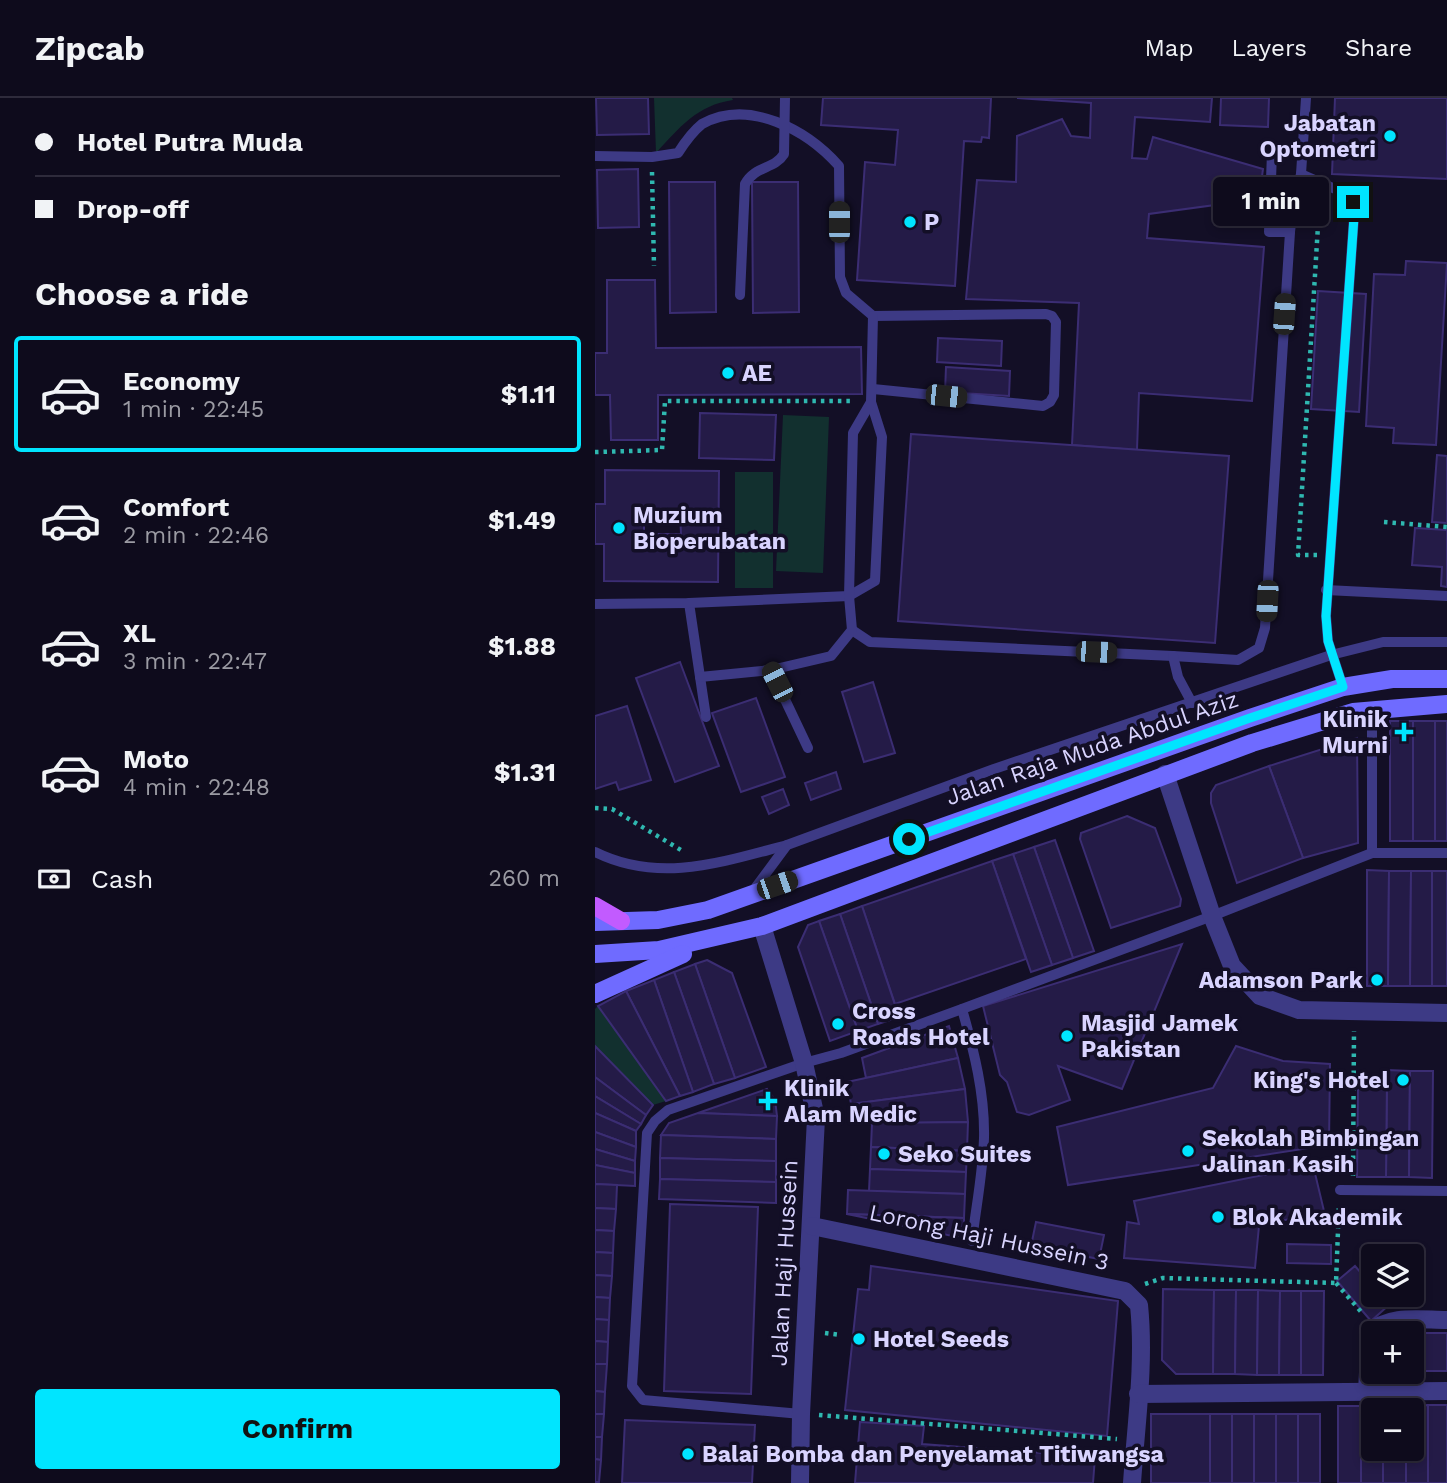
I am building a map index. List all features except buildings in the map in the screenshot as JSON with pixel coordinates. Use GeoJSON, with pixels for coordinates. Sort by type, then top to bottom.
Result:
{"type":"FeatureCollection","features":[{"type":"Feature","properties":{"kind":"main road","name":"Jalan Raja Muda Abdul Aziz"},"geometry":{"type":"LineString","coordinates":[[595,922],[658,920],[708,910],[1343,687],[1392,679],[1447,679]]}},
{"type":"Feature","properties":{"kind":"main road","name":"Jalan Raja Muda Abdul Aziz"},"geometry":{"type":"LineString","coordinates":[[595,954],[659,950],[762,926],[1252,743],[1353,712],[1447,704]]}},
{"type":"Feature","properties":{"kind":"main road"},"geometry":{"type":"LineString","coordinates":[[595,906],[621,921]]}},
{"type":"Feature","properties":{"kind":"main road"},"geometry":{"type":"LineString","coordinates":[[595,994],[668,960],[762,926]]}},
{"type":"Feature","properties":{"kind":"street"},"geometry":{"type":"LineString","coordinates":[[1165,774],[1212,916],[1232,967],[1260,996],[1299,1010],[1447,1013]]}},
{"type":"Feature","properties":{"kind":"street","name":"Jalan Haji Hussein"},"geometry":{"type":"LineString","coordinates":[[762,926],[804,1063],[816,1118],[800,1483]]}},
{"type":"Feature","properties":{"kind":"street","name":"Lorong Haji Hussein 3"},"geometry":{"type":"LineString","coordinates":[[812,1226],[1125,1291],[1139,1305],[1142,1352],[1132,1483]]}},
{"type":"Feature","properties":{"kind":"street"},"geometry":{"type":"LineString","coordinates":[[1393,1321],[1447,1320]]}},
{"type":"Feature","properties":{"kind":"street"},"geometry":{"type":"LineString","coordinates":[[1367,1384],[1367,1392]]}},
{"type":"Feature","properties":{"kind":"street"},"geometry":{"type":"LineString","coordinates":[[1139,1394],[1447,1391]]}},
{"type":"Feature","properties":{"kind":"lane"},"geometry":{"type":"LineString","coordinates":[[740,295],[745,184],[751,174],[779,162],[784,154],[785,98]]}},
{"type":"Feature","properties":{"kind":"lane"},"geometry":{"type":"LineString","coordinates":[[852,630],[870,642],[1238,660],[1259,648],[1265,628],[1290,232],[1301,174],[1306,98]]}},
{"type":"Feature","properties":{"kind":"lane"},"geometry":{"type":"LineString","coordinates":[[595,156],[652,157],[678,153],[692,133],[722,113],[752,109],[784,120],[822,146],[839,166],[840,277],[846,293],[873,316],[1046,314],[1052,316],[1056,322],[1054,394],[1050,402],[1043,406],[873,388]]}},
{"type":"Feature","properties":{"kind":"lane"},"geometry":{"type":"LineString","coordinates":[[1272,153],[1269,232],[1290,232]]}},
{"type":"Feature","properties":{"kind":"lane"},"geometry":{"type":"LineString","coordinates":[[1301,174],[1342,192],[1353,202],[1326,590],[1331,655],[1343,687]]}},
{"type":"Feature","properties":{"kind":"lane"},"geometry":{"type":"LineString","coordinates":[[700,677],[771,670],[831,656],[852,630],[849,596],[853,433],[871,402],[873,316]]}},
{"type":"Feature","properties":{"kind":"lane"},"geometry":{"type":"LineString","coordinates":[[595,604],[849,596],[875,581],[883,437],[871,402]]}},
{"type":"Feature","properties":{"kind":"lane"},"geometry":{"type":"LineString","coordinates":[[1326,590],[1447,596]]}},
{"type":"Feature","properties":{"kind":"lane"},"geometry":{"type":"LineString","coordinates":[[689,603],[706,717]]}},
{"type":"Feature","properties":{"kind":"lane"},"geometry":{"type":"LineString","coordinates":[[595,852],[614,862],[644,869],[716,864],[787,845],[994,769],[1331,655],[1383,642],[1447,642]]}},
{"type":"Feature","properties":{"kind":"lane"},"geometry":{"type":"LineString","coordinates":[[1173,656],[1178,677],[1192,703]]}},
{"type":"Feature","properties":{"kind":"lane"},"geometry":{"type":"LineString","coordinates":[[771,670],[808,748]]}},
{"type":"Feature","properties":{"kind":"lane"},"geometry":{"type":"LineString","coordinates":[[1371,709],[1371,853]]}},
{"type":"Feature","properties":{"kind":"lane"},"geometry":{"type":"LineString","coordinates":[[751,895],[787,845]]}},
{"type":"Feature","properties":{"kind":"lane"},"geometry":{"type":"LineString","coordinates":[[801,1414],[643,1400],[632,1386],[647,1133],[655,1121],[669,1110],[804,1063],[841,1053],[962,1009],[1212,916],[1371,853],[1447,853]]}},
{"type":"Feature","properties":{"kind":"lane"},"geometry":{"type":"LineString","coordinates":[[962,1009],[975,1056],[982,1100],[984,1139],[972,1241]]}},
{"type":"Feature","properties":{"kind":"lane"},"geometry":{"type":"LineString","coordinates":[[1340,1190],[1447,1191]]}},
{"type":"Feature","properties":{"kind":"path"},"geometry":{"type":"LineString","coordinates":[[652,157],[654,266]]}},
{"type":"Feature","properties":{"kind":"path"},"geometry":{"type":"LineString","coordinates":[[1319,209],[1298,555],[1328,555]]}},
{"type":"Feature","properties":{"kind":"path"},"geometry":{"type":"LineString","coordinates":[[595,452],[661,450],[665,401],[871,402]]}},
{"type":"Feature","properties":{"kind":"path"},"geometry":{"type":"LineString","coordinates":[[1384,523],[1447,527]]}},
{"type":"Feature","properties":{"kind":"path"},"geometry":{"type":"LineString","coordinates":[[595,808],[612,809],[691,857]]}},
{"type":"Feature","properties":{"kind":"path"},"geometry":{"type":"LineString","coordinates":[[1355,1012],[1353,1178],[1340,1178],[1336,1283],[1369,1321]]}},
{"type":"Feature","properties":{"kind":"path"},"geometry":{"type":"LineString","coordinates":[[1125,1291],[1163,1279],[1336,1283]]}},
{"type":"Feature","properties":{"kind":"path"},"geometry":{"type":"LineString","coordinates":[[801,1414],[1135,1441]]}},
{"type":"Feature","properties":{"kind":"green space"},"geometry":{"type":"Polygon","coordinates":[[[654,98],[733,100],[699,112],[656,153],[654,98]]]}},
{"type":"Feature","properties":{"kind":"green space"},"geometry":{"type":"Polygon","coordinates":[[[783,415],[829,417],[823,573],[776,571],[783,415]]]}},
{"type":"Feature","properties":{"kind":"green space"},"geometry":{"type":"Polygon","coordinates":[[[735,472],[773,472],[773,588],[735,588],[735,472]]]}},
{"type":"Feature","properties":{"kind":"green space"},"geometry":{"type":"Polygon","coordinates":[[[598,1006],[666,1101],[653,1105],[595,1046],[595,1009],[598,1006]]]}},
{"type":"Feature","properties":{"kind":"place","name":"Jabatan Optometri"},"geometry":{"type":"Point","coordinates":[1390,136]}},
{"type":"Feature","properties":{"kind":"place","name":"P"},"geometry":{"type":"Point","coordinates":[910,222]}},
{"type":"Feature","properties":{"kind":"place","name":"AE"},"geometry":{"type":"Point","coordinates":[728,373]}},
{"type":"Feature","properties":{"kind":"place","name":"Muzium Bioperubatan"},"geometry":{"type":"Point","coordinates":[619,528]}},
{"type":"Feature","properties":{"kind":"place","name":"Klinik Murni"},"geometry":{"type":"Point","coordinates":[1404,732]}},
{"type":"Feature","properties":{"kind":"place","name":"Adamson Park"},"geometry":{"type":"Point","coordinates":[1377,980]}},
{"type":"Feature","properties":{"kind":"place","name":"Cross Roads Hotel"},"geometry":{"type":"Point","coordinates":[838,1024]}},
{"type":"Feature","properties":{"kind":"place","name":"Masjid Jamek Pakistan"},"geometry":{"type":"Point","coordinates":[1067,1036]}},
{"type":"Feature","properties":{"kind":"place","name":"King's Hotel"},"geometry":{"type":"Point","coordinates":[1403,1080]}},
{"type":"Feature","properties":{"kind":"place","name":"Klinik Alam Medic"},"geometry":{"type":"Point","coordinates":[768,1101]}},
{"type":"Feature","properties":{"kind":"place","name":"Sekolah Bimbingan Jalinan Kasih"},"geometry":{"type":"Point","coordinates":[1188,1151]}},
{"type":"Feature","properties":{"kind":"place","name":"Seko Suites"},"geometry":{"type":"Point","coordinates":[884,1154]}},
{"type":"Feature","properties":{"kind":"place","name":"Blok Akademik"},"geometry":{"type":"Point","coordinates":[1218,1217]}},
{"type":"Feature","properties":{"kind":"place","name":"Hotel Seeds"},"geometry":{"type":"Point","coordinates":[859,1339]}},
{"type":"Feature","properties":{"kind":"place","name":"Balai Bomba dan Penyelamat Titiwangsa"},"geometry":{"type":"Point","coordinates":[688,1454]}},
{"type":"Feature","properties":{"kind":"route"},"geometry":{"type":"LineString","coordinates":[[909,839],[1343,687],[1331,655],[1326,616],[1353,202]]}}]}
